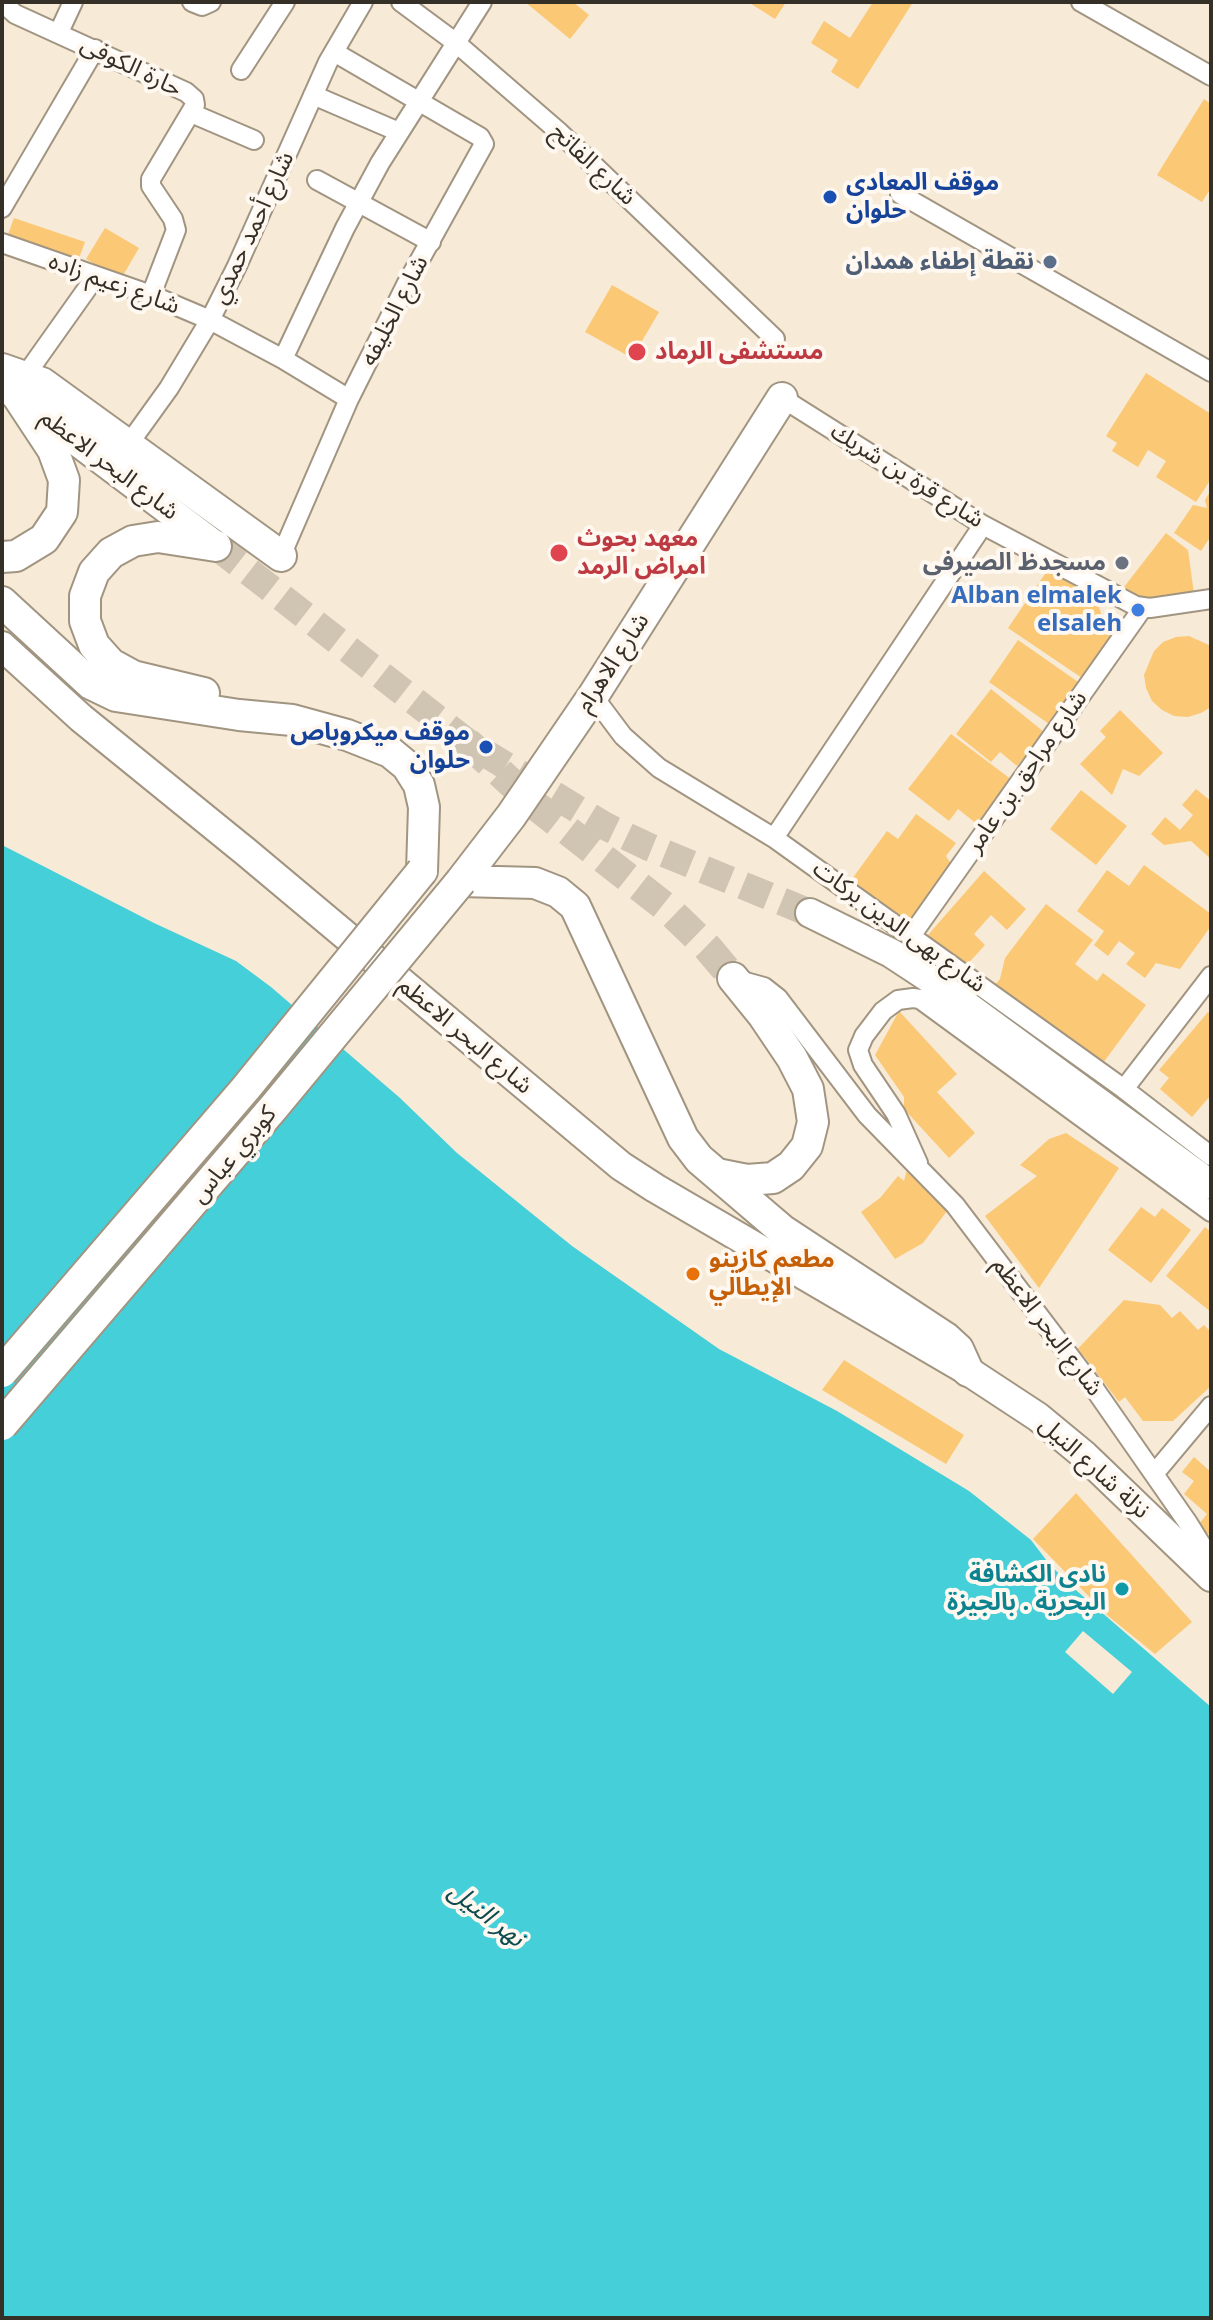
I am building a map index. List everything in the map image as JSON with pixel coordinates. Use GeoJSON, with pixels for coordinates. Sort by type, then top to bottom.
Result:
{"type":"FeatureCollection","features":[{"type":"Feature","properties":{"kind":"highway"},"geometry":{"type":"LineString","coordinates":[[12,381],[42,383],[281,556]]}},
{"type":"Feature","properties":{"kind":"highway"},"geometry":{"type":"LineString","coordinates":[[2,557],[16,556],[44,539],[62,512],[64,480],[53,450],[12,381]]}},
{"type":"Feature","properties":{"kind":"highway","name":"شارع الاهرام"},"geometry":{"type":"LineString","coordinates":[[461,881],[511,816],[593,696],[782,398]]}},
{"type":"Feature","properties":{"kind":"highway"},"geometry":{"type":"LineString","coordinates":[[216,546],[158,537],[133,541],[111,553],[94,572],[85,596],[85,621],[94,645],[111,664],[133,676],[234,700],[292,720]]}},
{"type":"Feature","properties":{"kind":"highway"},"geometry":{"type":"LineString","coordinates":[[2,602],[91,684],[116,696],[292,720]]}},
{"type":"Feature","properties":{"kind":"highway","name":"كوبري عباس"},"geometry":{"type":"LineString","coordinates":[[2,1372],[246,1088],[422,871],[424,807],[419,785],[407,766],[390,752],[347,735],[292,720]]}},
{"type":"Feature","properties":{"kind":"highway"},"geometry":{"type":"LineString","coordinates":[[461,881],[535,883],[558,892],[575,906],[683,1138],[715,1174],[782,1230],[946,1338],[958,1349],[968,1371]]}},
{"type":"Feature","properties":{"kind":"highway","name":"كوبري عباس"},"geometry":{"type":"LineString","coordinates":[[2,1425],[274,1107],[461,881]]}},
{"type":"Feature","properties":{"kind":"highway"},"geometry":{"type":"LineString","coordinates":[[715,1174],[747,1180],[773,1178],[791,1166],[807,1146],[813,1122],[808,1089],[792,1058],[733,978]]}},
{"type":"Feature","properties":{"kind":"main road","name":"شارع البحر الاعظم"},"geometry":{"type":"LineString","coordinates":[[12,381],[216,546]]}},
{"type":"Feature","properties":{"kind":"main road","name":"شارع البحر الاعظم"},"geometry":{"type":"LineString","coordinates":[[2,646],[81,718],[621,1166],[968,1371]]}},
{"type":"Feature","properties":{"kind":"main road","name":"شارع بهى الدين بركات"},"geometry":{"type":"LineString","coordinates":[[810,913],[891,953],[926,976],[1211,1185]]}},
{"type":"Feature","properties":{"kind":"main road","name":"نزلة شارع النيل"},"geometry":{"type":"LineString","coordinates":[[968,1371],[1038,1417],[1084,1455],[1211,1577]]}},
{"type":"Feature","properties":{"kind":"street","name":"حارة الكوفى"},"geometry":{"type":"LineString","coordinates":[[2,2],[15,14],[186,92],[194,99],[191,113],[151,179],[151,186],[173,219],[176,230],[151,295]]}},
{"type":"Feature","properties":{"kind":"street"},"geometry":{"type":"LineString","coordinates":[[59,32],[73,2]]}},
{"type":"Feature","properties":{"kind":"street"},"geometry":{"type":"LineString","coordinates":[[192,2],[202,6],[211,2]]}},
{"type":"Feature","properties":{"kind":"street"},"geometry":{"type":"LineString","coordinates":[[241,70],[285,2]]}},
{"type":"Feature","properties":{"kind":"street","name":"شارع أحمد حمدي"},"geometry":{"type":"LineString","coordinates":[[128,445],[169,388],[210,320],[313,95],[363,2]]}},
{"type":"Feature","properties":{"kind":"street","name":"شارع الفاتح"},"geometry":{"type":"LineString","coordinates":[[401,2],[455,42],[558,131],[775,339]]}},
{"type":"Feature","properties":{"kind":"street"},"geometry":{"type":"LineString","coordinates":[[1081,2],[1211,76]]}},
{"type":"Feature","properties":{"kind":"street"},"geometry":{"type":"LineString","coordinates":[[283,359],[359,202],[475,4]]}},
{"type":"Feature","properties":{"kind":"street"},"geometry":{"type":"LineString","coordinates":[[2,208],[95,49]]}},
{"type":"Feature","properties":{"kind":"street"},"geometry":{"type":"LineString","coordinates":[[334,52],[419,101]]}},
{"type":"Feature","properties":{"kind":"street"},"geometry":{"type":"LineString","coordinates":[[313,95],[399,132]]}},
{"type":"Feature","properties":{"kind":"street","name":"شارع الخليفه"},"geometry":{"type":"LineString","coordinates":[[281,556],[349,399],[484,144],[480,137],[419,101]]}},
{"type":"Feature","properties":{"kind":"street"},"geometry":{"type":"LineString","coordinates":[[191,113],[254,140]]}},
{"type":"Feature","properties":{"kind":"street"},"geometry":{"type":"LineString","coordinates":[[317,180],[431,242]]}},
{"type":"Feature","properties":{"kind":"street"},"geometry":{"type":"LineString","coordinates":[[900,194],[1211,372]]}},
{"type":"Feature","properties":{"kind":"street","name":"شارع زعيم زاده"},"geometry":{"type":"LineString","coordinates":[[3,247],[151,295],[210,320],[349,399]]}},
{"type":"Feature","properties":{"kind":"street"},"geometry":{"type":"LineString","coordinates":[[12,381],[96,276]]}},
{"type":"Feature","properties":{"kind":"street","name":"شارع قرة بن شريك"},"geometry":{"type":"LineString","coordinates":[[782,398],[983,525],[1142,609]]}},
{"type":"Feature","properties":{"kind":"street"},"geometry":{"type":"LineString","coordinates":[[774,838],[983,525]]}},
{"type":"Feature","properties":{"kind":"street"},"geometry":{"type":"LineString","coordinates":[[1142,609],[1211,599]]}},
{"type":"Feature","properties":{"kind":"street","name":"شارع مراحق بن عامر"},"geometry":{"type":"LineString","coordinates":[[911,936],[1142,609]]}},
{"type":"Feature","properties":{"kind":"street","name":"شارع بهى الدين بركات"},"geometry":{"type":"LineString","coordinates":[[593,696],[623,736],[659,768],[774,838],[1124,1089],[1211,1156]]}},
{"type":"Feature","properties":{"kind":"street"},"geometry":{"type":"LineString","coordinates":[[1124,1089],[1211,976]]}},
{"type":"Feature","properties":{"kind":"street","name":"شارع البحر الاعظم"},"geometry":{"type":"LineString","coordinates":[[733,978],[764,987],[778,998],[867,1115],[955,1205],[1096,1391],[1211,1560]]}},
{"type":"Feature","properties":{"kind":"street"},"geometry":{"type":"LineString","coordinates":[[919,1167],[896,1114],[863,1065],[858,1050],[864,1036],[883,1011],[890,1004],[905,998],[920,999],[1211,1212]]}},
{"type":"Feature","properties":{"kind":"street"},"geometry":{"type":"LineString","coordinates":[[1154,1474],[1211,1406]]}},
{"type":"Feature","properties":{"kind":"water","name":"نهر النيل"},"geometry":{"type":"Polygon","coordinates":[[[2,845],[236,961],[271,987],[400,1098],[457,1153],[572,1246],[719,1349],[837,1411],[969,1491],[1031,1540],[1050,1565],[1077,1591],[1211,1707],[1211,2318],[2,2318],[2,845]]]}},
{"type":"Feature","properties":{"kind":"pier","name":"نادى الكشافة البحرية . بالجيزة"},"geometry":{"type":"Polygon","coordinates":[[[1083,1631],[1132,1672],[1113,1694],[1065,1652],[1083,1631]]]}},
{"type":"Feature","properties":{"kind":"building"},"geometry":{"type":"Polygon","coordinates":[[[525,2],[573,2],[589,15],[570,39],[525,2]]]}},
{"type":"Feature","properties":{"kind":"building"},"geometry":{"type":"Polygon","coordinates":[[[748,2],[786,2],[775,19],[748,2]]]}},
{"type":"Feature","properties":{"kind":"building"},"geometry":{"type":"Polygon","coordinates":[[[873,2],[913,2],[858,89],[831,72],[838,60],[811,43],[824,21],[850,38],[873,2]]]}},
{"type":"Feature","properties":{"kind":"building"},"geometry":{"type":"Polygon","coordinates":[[[1204,99],[1211,104],[1211,188],[1202,202],[1157,175],[1204,99]]]}},
{"type":"Feature","properties":{"kind":"building"},"geometry":{"type":"Polygon","coordinates":[[[14,218],[85,242],[78,261],[7,237],[14,218]]]}},
{"type":"Feature","properties":{"kind":"building"},"geometry":{"type":"Polygon","coordinates":[[[105,228],[139,248],[121,279],[86,259],[105,228]]]}},
{"type":"Feature","properties":{"kind":"building"},"geometry":{"type":"Polygon","coordinates":[[[612,285],[659,312],[632,358],[585,332],[612,285]]]}},
{"type":"Feature","properties":{"kind":"building"},"geometry":{"type":"Polygon","coordinates":[[[1146,373],[1211,414],[1211,479],[1196,502],[1156,477],[1166,461],[1148,450],[1138,467],[1112,451],[1117,443],[1106,436],[1146,373]]]}},
{"type":"Feature","properties":{"kind":"building"},"geometry":{"type":"Polygon","coordinates":[[[1211,490],[1211,536],[1201,551],[1174,533],[1193,505],[1207,508],[1205,500],[1211,490]]]}},
{"type":"Feature","properties":{"kind":"building"},"geometry":{"type":"Polygon","coordinates":[[[1166,533],[1188,550],[1194,594],[1143,601],[1124,587],[1166,533]]]}},
{"type":"Feature","properties":{"kind":"building"},"geometry":{"type":"Polygon","coordinates":[[[1051,565],[1094,594],[1111,640],[1085,680],[1008,628],[1051,565]]]}},
{"type":"Feature","properties":{"kind":"building"},"geometry":{"type":"Polygon","coordinates":[[[1189,636],[1211,646],[1211,707],[1188,717],[1174,716],[1152,701],[1144,675],[1154,651],[1163,642],[1189,636]]]}},
{"type":"Feature","properties":{"kind":"building"},"geometry":{"type":"Polygon","coordinates":[[[1018,640],[1081,684],[1052,726],[989,682],[1018,640]]]}},
{"type":"Feature","properties":{"kind":"building"},"geometry":{"type":"Polygon","coordinates":[[[991,689],[1044,732],[1017,766],[1000,752],[991,762],[956,734],[991,689]]]}},
{"type":"Feature","properties":{"kind":"building"},"geometry":{"type":"Polygon","coordinates":[[[1120,710],[1163,753],[1139,776],[1123,769],[1112,795],[1080,764],[1106,737],[1100,731],[1120,710]]]}},
{"type":"Feature","properties":{"kind":"building"},"geometry":{"type":"Polygon","coordinates":[[[951,734],[1012,780],[977,824],[958,809],[949,821],[908,789],[951,734]]]}},
{"type":"Feature","properties":{"kind":"building"},"geometry":{"type":"Polygon","coordinates":[[[1196,789],[1211,801],[1211,859],[1191,841],[1164,845],[1151,834],[1165,817],[1180,830],[1193,815],[1182,805],[1196,789]]]}},
{"type":"Feature","properties":{"kind":"building"},"geometry":{"type":"Polygon","coordinates":[[[1081,790],[1127,826],[1096,865],[1050,829],[1081,790]]]}},
{"type":"Feature","properties":{"kind":"building"},"geometry":{"type":"Polygon","coordinates":[[[916,814],[956,843],[946,856],[953,867],[910,927],[849,883],[887,831],[898,839],[916,814]]]}},
{"type":"Feature","properties":{"kind":"building"},"geometry":{"type":"Polygon","coordinates":[[[1144,865],[1211,914],[1211,926],[1180,969],[1156,963],[1145,978],[1126,964],[1135,953],[1119,941],[1108,956],[1094,945],[1104,931],[1077,911],[1107,870],[1129,886],[1144,865]]]}},
{"type":"Feature","properties":{"kind":"building"},"geometry":{"type":"Polygon","coordinates":[[[984,871],[1026,909],[1007,930],[991,915],[974,934],[985,945],[964,968],[928,935],[984,871]]]}},
{"type":"Feature","properties":{"kind":"building"},"geometry":{"type":"Polygon","coordinates":[[[1046,904],[1093,940],[1075,964],[1097,981],[1103,973],[1146,1005],[1100,1067],[993,987],[1000,979],[1005,958],[1046,904]]]}},
{"type":"Feature","properties":{"kind":"building"},"geometry":{"type":"Polygon","coordinates":[[[899,1011],[957,1074],[937,1092],[975,1133],[949,1158],[904,1109],[904,1097],[875,1055],[899,1011]]]}},
{"type":"Feature","properties":{"kind":"building"},"geometry":{"type":"Polygon","coordinates":[[[1208,1012],[1211,1015],[1211,1095],[1192,1117],[1160,1089],[1169,1078],[1159,1070],[1208,1012]]]}},
{"type":"Feature","properties":{"kind":"building"},"geometry":{"type":"Polygon","coordinates":[[[1066,1133],[1119,1168],[1039,1288],[985,1216],[1037,1176],[1020,1165],[1049,1139],[1066,1133]]]}},
{"type":"Feature","properties":{"kind":"building"},"geometry":{"type":"Polygon","coordinates":[[[908,1166],[944,1200],[947,1211],[923,1243],[895,1259],[861,1212],[880,1198],[898,1176],[904,1181],[908,1166]]]}},
{"type":"Feature","properties":{"kind":"building"},"geometry":{"type":"Polygon","coordinates":[[[1141,1207],[1155,1217],[1162,1208],[1191,1230],[1151,1283],[1108,1250],[1141,1207]]]}},
{"type":"Feature","properties":{"kind":"building"},"geometry":{"type":"Polygon","coordinates":[[[1205,1227],[1211,1232],[1211,1312],[1166,1276],[1205,1227]]]}},
{"type":"Feature","properties":{"kind":"building"},"geometry":{"type":"Polygon","coordinates":[[[1124,1300],[1160,1305],[1172,1318],[1180,1311],[1198,1330],[1204,1325],[1211,1332],[1211,1386],[1173,1421],[1143,1421],[1125,1397],[1119,1402],[1083,1355],[1076,1360],[1072,1355],[1124,1300]]]}},
{"type":"Feature","properties":{"kind":"building"},"geometry":{"type":"Polygon","coordinates":[[[844,1360],[964,1435],[946,1464],[822,1390],[844,1360]]]}},
{"type":"Feature","properties":{"kind":"building"},"geometry":{"type":"Polygon","coordinates":[[[1194,1457],[1211,1472],[1211,1536],[1198,1525],[1207,1514],[1184,1494],[1194,1481],[1182,1472],[1194,1457]]]}},
{"type":"Feature","properties":{"kind":"building","name":"نادى الكشافة البحرية . بالجيزة"},"geometry":{"type":"Polygon","coordinates":[[[1076,1493],[1192,1622],[1155,1654],[1108,1616],[1033,1539],[1076,1493]]]}},
{"type":"Feature","properties":{"kind":"tunnel"},"geometry":{"type":"LineString","coordinates":[[216,546],[467,742],[605,826],[810,913]]}},
{"type":"Feature","properties":{"kind":"tunnel"},"geometry":{"type":"LineString","coordinates":[[467,742],[535,805],[668,909],[733,978]]}},
{"type":"Feature","properties":{"kind":"place","name":"موقف المعادى حلوان"},"geometry":{"type":"Point","coordinates":[830,197]}},
{"type":"Feature","properties":{"kind":"place","name":"نقطة إطفاء همدان"},"geometry":{"type":"Point","coordinates":[1050,262]}},
{"type":"Feature","properties":{"kind":"place","name":"مستشفى الرماد"},"geometry":{"type":"Point","coordinates":[637,352]}},
{"type":"Feature","properties":{"kind":"place","name":"معهد بحوث امراض الرمد"},"geometry":{"type":"Point","coordinates":[559,553]}},
{"type":"Feature","properties":{"kind":"place","name":"مسجدظ الصيرفى"},"geometry":{"type":"Point","coordinates":[1122,563]}},
{"type":"Feature","properties":{"kind":"place","name":"Alban elmalek elsaleh"},"geometry":{"type":"Point","coordinates":[1138,610]}},
{"type":"Feature","properties":{"kind":"place","name":"موقف ميكروباص حلوان"},"geometry":{"type":"Point","coordinates":[486,747]}},
{"type":"Feature","properties":{"kind":"place","name":"مطعم كازينو الإيطالي"},"geometry":{"type":"Point","coordinates":[693,1274]}},
{"type":"Feature","properties":{"kind":"place","name":"نادى الكشافة البحرية . بالجيزة"},"geometry":{"type":"Point","coordinates":[1122,1589]}}]}
